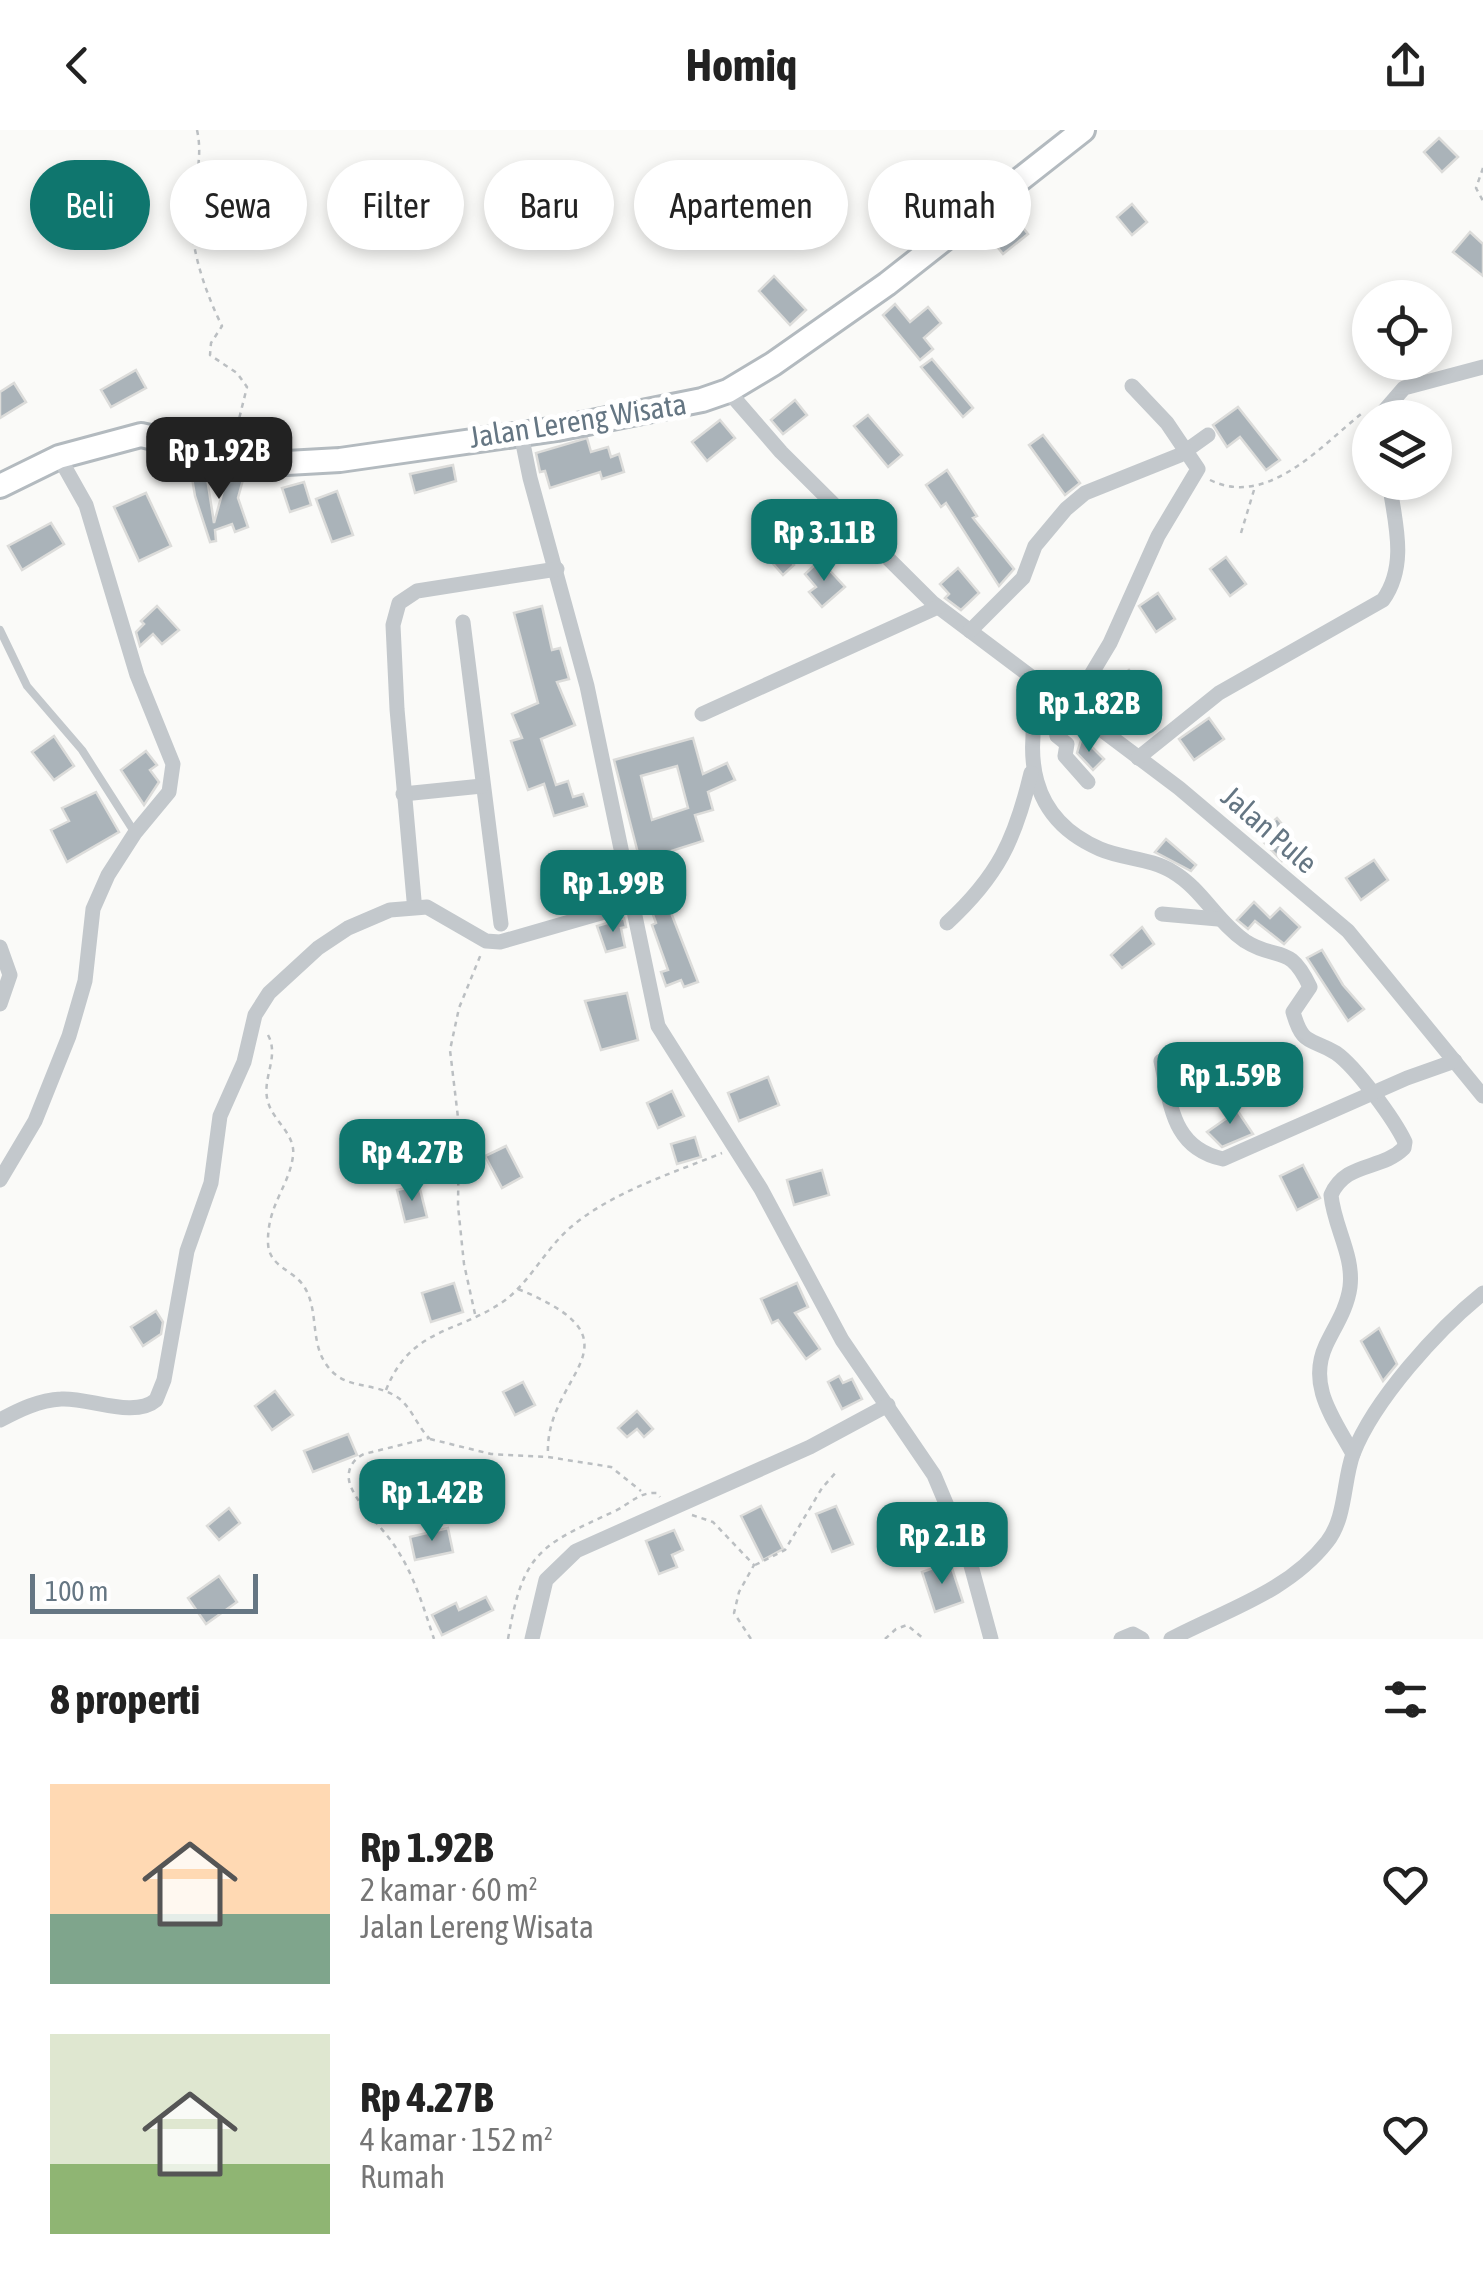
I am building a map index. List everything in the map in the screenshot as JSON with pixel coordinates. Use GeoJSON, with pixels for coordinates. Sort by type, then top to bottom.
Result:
{"type":"FeatureCollection","features":[{"type":"Feature","properties":{"kind":"main road","name":"Jalan Lereng Wisata"},"geometry":{"type":"LineString","coordinates":[[0,486],[59,457],[141,434],[269,464],[340,460],[598,422],[728,391],[887,284],[1083,130]]}},
{"type":"Feature","properties":{"kind":"street"},"geometry":{"type":"LineString","coordinates":[[1393,400],[1404,388],[1483,366]]}},
{"type":"Feature","properties":{"kind":"street"},"geometry":{"type":"LineString","coordinates":[[1088,782],[1065,756],[1067,744],[1057,736],[1054,720],[1059,698],[1089,678],[1110,643],[1158,536],[1198,469],[1167,423],[1132,386]]}},
{"type":"Feature","properties":{"kind":"street","name":"Jalan Pule"},"geometry":{"type":"LineString","coordinates":[[728,391],[781,452],[938,607],[1138,758],[1348,931],[1483,1096]]}},
{"type":"Feature","properties":{"kind":"street"},"geometry":{"type":"LineString","coordinates":[[521,434],[587,686],[658,1026],[798,1253],[842,1340],[934,1474],[969,1558],[991,1639]]}},
{"type":"Feature","properties":{"kind":"street"},"geometry":{"type":"LineString","coordinates":[[970,631],[1023,578],[1035,546],[1066,508],[1107,482],[1130,478],[1186,451],[1208,435]]}},
{"type":"Feature","properties":{"kind":"street"},"geometry":{"type":"LineString","coordinates":[[0,1180],[35,1121],[69,1036],[84,980],[93,909],[108,874],[135,832],[169,792],[172,764],[136,675],[86,505],[59,457]]}},
{"type":"Feature","properties":{"kind":"street"},"geometry":{"type":"LineString","coordinates":[[1138,758],[1219,693],[1383,600],[1398,569],[1392,500]]}},
{"type":"Feature","properties":{"kind":"street"},"geometry":{"type":"LineString","coordinates":[[414,900],[393,625],[400,603],[417,591],[556,569]]}},
{"type":"Feature","properties":{"kind":"street"},"geometry":{"type":"LineString","coordinates":[[702,714],[938,607]]}},
{"type":"Feature","properties":{"kind":"street"},"geometry":{"type":"LineString","coordinates":[[463,622],[501,924]]}},
{"type":"Feature","properties":{"kind":"street"},"geometry":{"type":"LineString","coordinates":[[947,923],[979,893],[1004,858],[1018,828],[1032,772],[1042,686]]}},
{"type":"Feature","properties":{"kind":"street"},"geometry":{"type":"LineString","coordinates":[[1032,772],[1058,821],[1078,838],[1174,872],[1218,919],[1251,944],[1298,964],[1310,988],[1293,1012],[1299,1031],[1310,1044],[1336,1054],[1401,1134],[1404,1148],[1393,1157],[1347,1172],[1331,1195],[1348,1256],[1350,1286],[1344,1312],[1318,1366],[1319,1386],[1353,1454]]}},
{"type":"Feature","properties":{"kind":"street"},"geometry":{"type":"LineString","coordinates":[[403,794],[482,786]]}},
{"type":"Feature","properties":{"kind":"street"},"geometry":{"type":"LineString","coordinates":[[0,1420],[26,1406],[61,1399],[140,1408],[156,1400],[164,1380],[187,1250],[210,1183],[220,1116],[244,1062],[255,1014],[269,993],[318,948],[348,928],[390,910],[426,907],[486,941],[511,939],[632,904]]}},
{"type":"Feature","properties":{"kind":"street"},"geometry":{"type":"LineString","coordinates":[[1162,914],[1218,919]]}},
{"type":"Feature","properties":{"kind":"street"},"geometry":{"type":"LineString","coordinates":[[0,947],[10,974],[0,1004]]}},
{"type":"Feature","properties":{"kind":"street"},"geometry":{"type":"LineString","coordinates":[[1161,1061],[1182,1137],[1195,1150],[1223,1159],[1455,1062]]}},
{"type":"Feature","properties":{"kind":"street"},"geometry":{"type":"LineString","coordinates":[[1171,1639],[1261,1596],[1313,1559],[1331,1538],[1353,1454],[1389,1393],[1432,1340],[1483,1293]]}},
{"type":"Feature","properties":{"kind":"street"},"geometry":{"type":"LineString","coordinates":[[532,1639],[546,1580],[556,1566],[576,1551],[810,1447],[888,1405]]}},
{"type":"Feature","properties":{"kind":"street"},"geometry":{"type":"LineString","coordinates":[[1121,1639],[1133,1634],[1142,1639]]}},
{"type":"Feature","properties":{"kind":"lane"},"geometry":{"type":"LineString","coordinates":[[0,630],[27,686],[82,750],[135,832]]}},
{"type":"Feature","properties":{"kind":"path"},"geometry":{"type":"LineString","coordinates":[[197,130],[200,166],[192,218],[196,255],[222,326],[211,343],[210,355],[238,373],[247,387],[247,400],[229,455]]}},
{"type":"Feature","properties":{"kind":"path"},"geometry":{"type":"LineString","coordinates":[[1483,168],[1476,188],[1483,202]]}},
{"type":"Feature","properties":{"kind":"path"},"geometry":{"type":"LineString","coordinates":[[1198,469],[1213,482],[1254,489],[1276,479],[1352,421]]}},
{"type":"Feature","properties":{"kind":"path"},"geometry":{"type":"LineString","coordinates":[[1241,533],[1254,489]]}},
{"type":"Feature","properties":{"kind":"path"},"geometry":{"type":"LineString","coordinates":[[476,1315],[464,1264],[458,1206],[459,1126],[450,1050],[459,1008],[486,941]]}},
{"type":"Feature","properties":{"kind":"path"},"geometry":{"type":"LineString","coordinates":[[255,1014],[272,1041],[274,1053],[268,1102],[292,1140],[293,1155],[274,1200],[268,1248],[274,1263],[300,1281],[307,1292],[321,1354],[332,1371],[355,1386],[399,1398],[429,1438]]}},
{"type":"Feature","properties":{"kind":"path"},"geometry":{"type":"LineString","coordinates":[[386,1392],[408,1352],[435,1332],[504,1300],[572,1226],[627,1194],[735,1148]]}},
{"type":"Feature","properties":{"kind":"path"},"geometry":{"type":"LineString","coordinates":[[516,1288],[559,1306],[582,1334],[584,1355],[577,1376],[553,1412],[547,1432],[548,1457]]}},
{"type":"Feature","properties":{"kind":"path"},"geometry":{"type":"LineString","coordinates":[[434,1639],[419,1592],[398,1551],[350,1486],[348,1472],[356,1458],[429,1438],[491,1454],[548,1457],[611,1467],[644,1493]]}},
{"type":"Feature","properties":{"kind":"path"},"geometry":{"type":"LineString","coordinates":[[751,1639],[734,1613],[739,1592],[754,1565],[785,1550],[822,1488],[838,1471]]}},
{"type":"Feature","properties":{"kind":"path"},"geometry":{"type":"LineString","coordinates":[[508,1639],[525,1570],[551,1541],[619,1510],[644,1493],[657,1493],[663,1502],[713,1522],[754,1565]]}},
{"type":"Feature","properties":{"kind":"path"},"geometry":{"type":"LineString","coordinates":[[885,1639],[896,1628],[907,1625],[924,1639]]}},
{"type":"Feature","properties":{"kind":"building"},"geometry":{"type":"Polygon","coordinates":[[[1439,138],[1458,157],[1442,172],[1424,152],[1439,138]]]}},
{"type":"Feature","properties":{"kind":"building"},"geometry":{"type":"Polygon","coordinates":[[[1132,204],[1147,222],[1132,235],[1117,217],[1132,204]]]}},
{"type":"Feature","properties":{"kind":"building"},"geometry":{"type":"Polygon","coordinates":[[[1470,232],[1483,244],[1483,276],[1453,252],[1470,232]]]}},
{"type":"Feature","properties":{"kind":"building"},"geometry":{"type":"Polygon","coordinates":[[[774,276],[806,310],[790,325],[759,291],[774,276]]]}},
{"type":"Feature","properties":{"kind":"building"},"geometry":{"type":"Polygon","coordinates":[[[895,304],[910,322],[928,307],[941,323],[924,338],[933,349],[920,360],[883,315],[895,304]]]}},
{"type":"Feature","properties":{"kind":"building"},"geometry":{"type":"Polygon","coordinates":[[[932,359],[973,408],[963,417],[921,367],[932,359]]]}},
{"type":"Feature","properties":{"kind":"building"},"geometry":{"type":"Polygon","coordinates":[[[136,370],[146,388],[111,407],[101,390],[136,370]]]}},
{"type":"Feature","properties":{"kind":"building"},"geometry":{"type":"Polygon","coordinates":[[[14,383],[26,402],[0,418],[0,392],[14,383]]]}},
{"type":"Feature","properties":{"kind":"building"},"geometry":{"type":"Polygon","coordinates":[[[795,400],[807,415],[783,434],[771,420],[795,400]]]}},
{"type":"Feature","properties":{"kind":"building"},"geometry":{"type":"Polygon","coordinates":[[[1238,407],[1280,460],[1266,470],[1240,437],[1227,447],[1213,425],[1238,407]]]}},
{"type":"Feature","properties":{"kind":"building"},"geometry":{"type":"Polygon","coordinates":[[[868,415],[902,455],[888,467],[854,426],[868,415]]]}},
{"type":"Feature","properties":{"kind":"building"},"geometry":{"type":"Polygon","coordinates":[[[720,420],[735,438],[707,461],[692,442],[720,420]]]}},
{"type":"Feature","properties":{"kind":"building"},"geometry":{"type":"Polygon","coordinates":[[[1043,435],[1080,483],[1065,495],[1029,445],[1043,435]]]}},
{"type":"Feature","properties":{"kind":"building"},"geometry":{"type":"Polygon","coordinates":[[[587,438],[591,452],[608,447],[611,457],[619,454],[624,472],[602,479],[600,472],[550,488],[545,471],[540,472],[536,453],[587,438]]]}},
{"type":"Feature","properties":{"kind":"building"},"geometry":{"type":"Polygon","coordinates":[[[205,465],[214,523],[228,472],[244,476],[238,498],[248,527],[235,532],[232,524],[215,530],[216,541],[210,542],[190,466],[205,465]]]}},
{"type":"Feature","properties":{"kind":"building"},"geometry":{"type":"Polygon","coordinates":[[[453,465],[456,481],[415,493],[410,474],[453,465]]]}},
{"type":"Feature","properties":{"kind":"building"},"geometry":{"type":"Polygon","coordinates":[[[947,470],[977,516],[973,518],[1014,569],[999,586],[946,503],[941,507],[926,485],[947,470]]]}},
{"type":"Feature","properties":{"kind":"building"},"geometry":{"type":"Polygon","coordinates":[[[304,482],[311,505],[290,512],[282,488],[304,482]]]}},
{"type":"Feature","properties":{"kind":"building"},"geometry":{"type":"Polygon","coordinates":[[[337,491],[353,535],[332,542],[316,499],[337,491]]]}},
{"type":"Feature","properties":{"kind":"building"},"geometry":{"type":"Polygon","coordinates":[[[146,493],[171,546],[139,561],[114,507],[146,493]]]}},
{"type":"Feature","properties":{"kind":"building"},"geometry":{"type":"Polygon","coordinates":[[[51,523],[64,544],[22,570],[8,546],[51,523]]]}},
{"type":"Feature","properties":{"kind":"building"},"geometry":{"type":"Polygon","coordinates":[[[789,526],[803,544],[787,557],[794,565],[783,575],[761,550],[789,526]]]}},
{"type":"Feature","properties":{"kind":"building"},"geometry":{"type":"Polygon","coordinates":[[[1226,557],[1246,584],[1230,596],[1210,569],[1226,557]]]}},
{"type":"Feature","properties":{"kind":"building"},"geometry":{"type":"Polygon","coordinates":[[[820,560],[845,587],[822,607],[809,592],[816,587],[805,574],[820,560]]]}},
{"type":"Feature","properties":{"kind":"building"},"geometry":{"type":"Polygon","coordinates":[[[958,568],[979,593],[961,610],[945,598],[949,594],[940,584],[958,568]]]}},
{"type":"Feature","properties":{"kind":"building"},"geometry":{"type":"Polygon","coordinates":[[[1158,593],[1175,619],[1156,632],[1139,606],[1158,593]]]}},
{"type":"Feature","properties":{"kind":"building"},"geometry":{"type":"Polygon","coordinates":[[[157,606],[179,630],[162,644],[153,634],[140,646],[136,632],[144,624],[141,621],[157,606]]]}},
{"type":"Feature","properties":{"kind":"building"},"geometry":{"type":"Polygon","coordinates":[[[542,606],[552,650],[560,648],[569,679],[557,682],[575,725],[541,739],[556,785],[568,781],[573,797],[583,794],[587,806],[554,816],[544,784],[528,790],[511,741],[522,738],[512,714],[538,703],[514,613],[542,606]]]}},
{"type":"Feature","properties":{"kind":"building"},"geometry":{"type":"Polygon","coordinates":[[[1129,670],[1141,684],[1130,692],[1136,700],[1127,707],[1120,698],[1102,713],[1091,700],[1129,670]]]}},
{"type":"Feature","properties":{"kind":"building"},"geometry":{"type":"Polygon","coordinates":[[[1209,718],[1224,739],[1194,760],[1179,739],[1209,718]]]}},
{"type":"Feature","properties":{"kind":"building"},"geometry":{"type":"Polygon","coordinates":[[[54,736],[74,766],[54,780],[32,752],[54,736]]]}},
{"type":"Feature","properties":{"kind":"building"},"geometry":{"type":"Polygon","coordinates":[[[1082,737],[1104,759],[1093,770],[1077,753],[1082,737]]]}},
{"type":"Feature","properties":{"kind":"building"},"geometry":{"type":"Polygon","coordinates":[[[693,738],[703,774],[727,763],[735,780],[708,792],[713,810],[695,815],[703,841],[640,861],[614,760],[693,738]],[[677,766],[641,776],[652,820],[688,808],[677,766]]]}},
{"type":"Feature","properties":{"kind":"building"},"geometry":{"type":"Polygon","coordinates":[[[146,751],[157,765],[150,770],[159,782],[144,805],[121,770],[146,751]]]}},
{"type":"Feature","properties":{"kind":"building"},"geometry":{"type":"Polygon","coordinates":[[[96,792],[119,832],[67,862],[51,830],[69,821],[62,808],[96,792]]]}},
{"type":"Feature","properties":{"kind":"building"},"geometry":{"type":"Polygon","coordinates":[[[1277,818],[1286,829],[1277,836],[1292,853],[1282,861],[1257,835],[1277,818]]]}},
{"type":"Feature","properties":{"kind":"building"},"geometry":{"type":"Polygon","coordinates":[[[1166,839],[1196,865],[1191,871],[1155,852],[1166,839]]]}},
{"type":"Feature","properties":{"kind":"building"},"geometry":{"type":"Polygon","coordinates":[[[606,853],[619,896],[593,904],[592,898],[585,900],[574,862],[606,853]]]}},
{"type":"Feature","properties":{"kind":"building"},"geometry":{"type":"Polygon","coordinates":[[[1374,860],[1388,880],[1361,900],[1346,878],[1374,860]]]}},
{"type":"Feature","properties":{"kind":"building"},"geometry":{"type":"Polygon","coordinates":[[[671,892],[675,903],[668,905],[698,982],[684,987],[681,980],[666,986],[661,972],[668,970],[648,901],[671,892]]]}},
{"type":"Feature","properties":{"kind":"building"},"geometry":{"type":"Polygon","coordinates":[[[1254,902],[1270,918],[1280,908],[1300,927],[1284,944],[1255,921],[1248,929],[1237,920],[1254,902]]]}},
{"type":"Feature","properties":{"kind":"building"},"geometry":{"type":"Polygon","coordinates":[[[624,918],[626,927],[621,928],[625,947],[606,952],[597,926],[624,918]]]}},
{"type":"Feature","properties":{"kind":"building"},"geometry":{"type":"Polygon","coordinates":[[[1142,927],[1154,944],[1122,968],[1111,955],[1142,927]]]}},
{"type":"Feature","properties":{"kind":"building"},"geometry":{"type":"Polygon","coordinates":[[[1322,950],[1343,985],[1364,1009],[1348,1021],[1307,958],[1322,950]]]}},
{"type":"Feature","properties":{"kind":"building"},"geometry":{"type":"Polygon","coordinates":[[[627,993],[638,1040],[601,1050],[585,1001],[627,993]]]}},
{"type":"Feature","properties":{"kind":"building"},"geometry":{"type":"Polygon","coordinates":[[[768,1077],[779,1105],[739,1121],[728,1093],[768,1077]]]}},
{"type":"Feature","properties":{"kind":"building"},"geometry":{"type":"Polygon","coordinates":[[[672,1091],[684,1116],[658,1128],[647,1103],[672,1091]]]}},
{"type":"Feature","properties":{"kind":"building"},"geometry":{"type":"Polygon","coordinates":[[[1231,1101],[1253,1134],[1222,1147],[1207,1132],[1227,1118],[1220,1108],[1231,1101]]]}},
{"type":"Feature","properties":{"kind":"building"},"geometry":{"type":"Polygon","coordinates":[[[695,1137],[701,1157],[677,1164],[671,1144],[695,1137]]]}},
{"type":"Feature","properties":{"kind":"building"},"geometry":{"type":"Polygon","coordinates":[[[506,1146],[522,1177],[502,1188],[485,1156],[506,1146]]]}},
{"type":"Feature","properties":{"kind":"building"},"geometry":{"type":"Polygon","coordinates":[[[1303,1165],[1320,1198],[1297,1210],[1280,1176],[1303,1165]]]}},
{"type":"Feature","properties":{"kind":"building"},"geometry":{"type":"Polygon","coordinates":[[[822,1170],[829,1195],[794,1205],[787,1180],[822,1170]]]}},
{"type":"Feature","properties":{"kind":"building"},"geometry":{"type":"Polygon","coordinates":[[[419,1185],[427,1217],[405,1222],[397,1190],[419,1185]]]}},
{"type":"Feature","properties":{"kind":"building"},"geometry":{"type":"Polygon","coordinates":[[[454,1283],[463,1312],[431,1322],[422,1293],[454,1283]]]}},
{"type":"Feature","properties":{"kind":"building"},"geometry":{"type":"Polygon","coordinates":[[[797,1283],[808,1307],[795,1313],[820,1349],[806,1359],[778,1320],[772,1323],[761,1299],[797,1283]]]}},
{"type":"Feature","properties":{"kind":"building"},"geometry":{"type":"Polygon","coordinates":[[[156,1311],[163,1322],[161,1334],[143,1346],[131,1327],[156,1311]]]}},
{"type":"Feature","properties":{"kind":"building"},"geometry":{"type":"Polygon","coordinates":[[[1379,1328],[1397,1364],[1383,1381],[1361,1341],[1379,1328]]]}},
{"type":"Feature","properties":{"kind":"building"},"geometry":{"type":"Polygon","coordinates":[[[839,1376],[843,1383],[852,1379],[862,1399],[842,1409],[828,1382],[839,1376]]]}},
{"type":"Feature","properties":{"kind":"building"},"geometry":{"type":"Polygon","coordinates":[[[523,1382],[535,1405],[515,1415],[503,1392],[523,1382]]]}},
{"type":"Feature","properties":{"kind":"building"},"geometry":{"type":"Polygon","coordinates":[[[275,1391],[293,1415],[272,1430],[255,1406],[275,1391]]]}},
{"type":"Feature","properties":{"kind":"building"},"geometry":{"type":"Polygon","coordinates":[[[637,1411],[653,1429],[644,1437],[637,1429],[627,1437],[618,1428],[637,1411]]]}},
{"type":"Feature","properties":{"kind":"building"},"geometry":{"type":"Polygon","coordinates":[[[348,1434],[357,1455],[313,1472],[304,1451],[348,1434]]]}},
{"type":"Feature","properties":{"kind":"building"},"geometry":{"type":"Polygon","coordinates":[[[761,1506],[783,1549],[763,1560],[741,1516],[761,1506]]]}},
{"type":"Feature","properties":{"kind":"building"},"geometry":{"type":"Polygon","coordinates":[[[836,1506],[853,1544],[832,1552],[816,1514],[836,1506]]]}},
{"type":"Feature","properties":{"kind":"building"},"geometry":{"type":"Polygon","coordinates":[[[229,1508],[240,1523],[219,1540],[207,1526],[229,1508]]]}},
{"type":"Feature","properties":{"kind":"building"},"geometry":{"type":"Polygon","coordinates":[[[448,1528],[453,1552],[415,1560],[410,1537],[448,1528]]]}},
{"type":"Feature","properties":{"kind":"building"},"geometry":{"type":"Polygon","coordinates":[[[674,1530],[683,1550],[672,1555],[677,1567],[659,1574],[646,1541],[674,1530]]]}},
{"type":"Feature","properties":{"kind":"building"},"geometry":{"type":"Polygon","coordinates":[[[950,1562],[963,1602],[935,1612],[922,1572],[950,1562]]]}},
{"type":"Feature","properties":{"kind":"building"},"geometry":{"type":"Polygon","coordinates":[[[219,1576],[237,1602],[206,1624],[188,1598],[219,1576]]]}},
{"type":"Feature","properties":{"kind":"building"},"geometry":{"type":"Polygon","coordinates":[[[486,1597],[493,1610],[442,1635],[432,1615],[456,1603],[459,1610],[486,1597]]]}}]}
